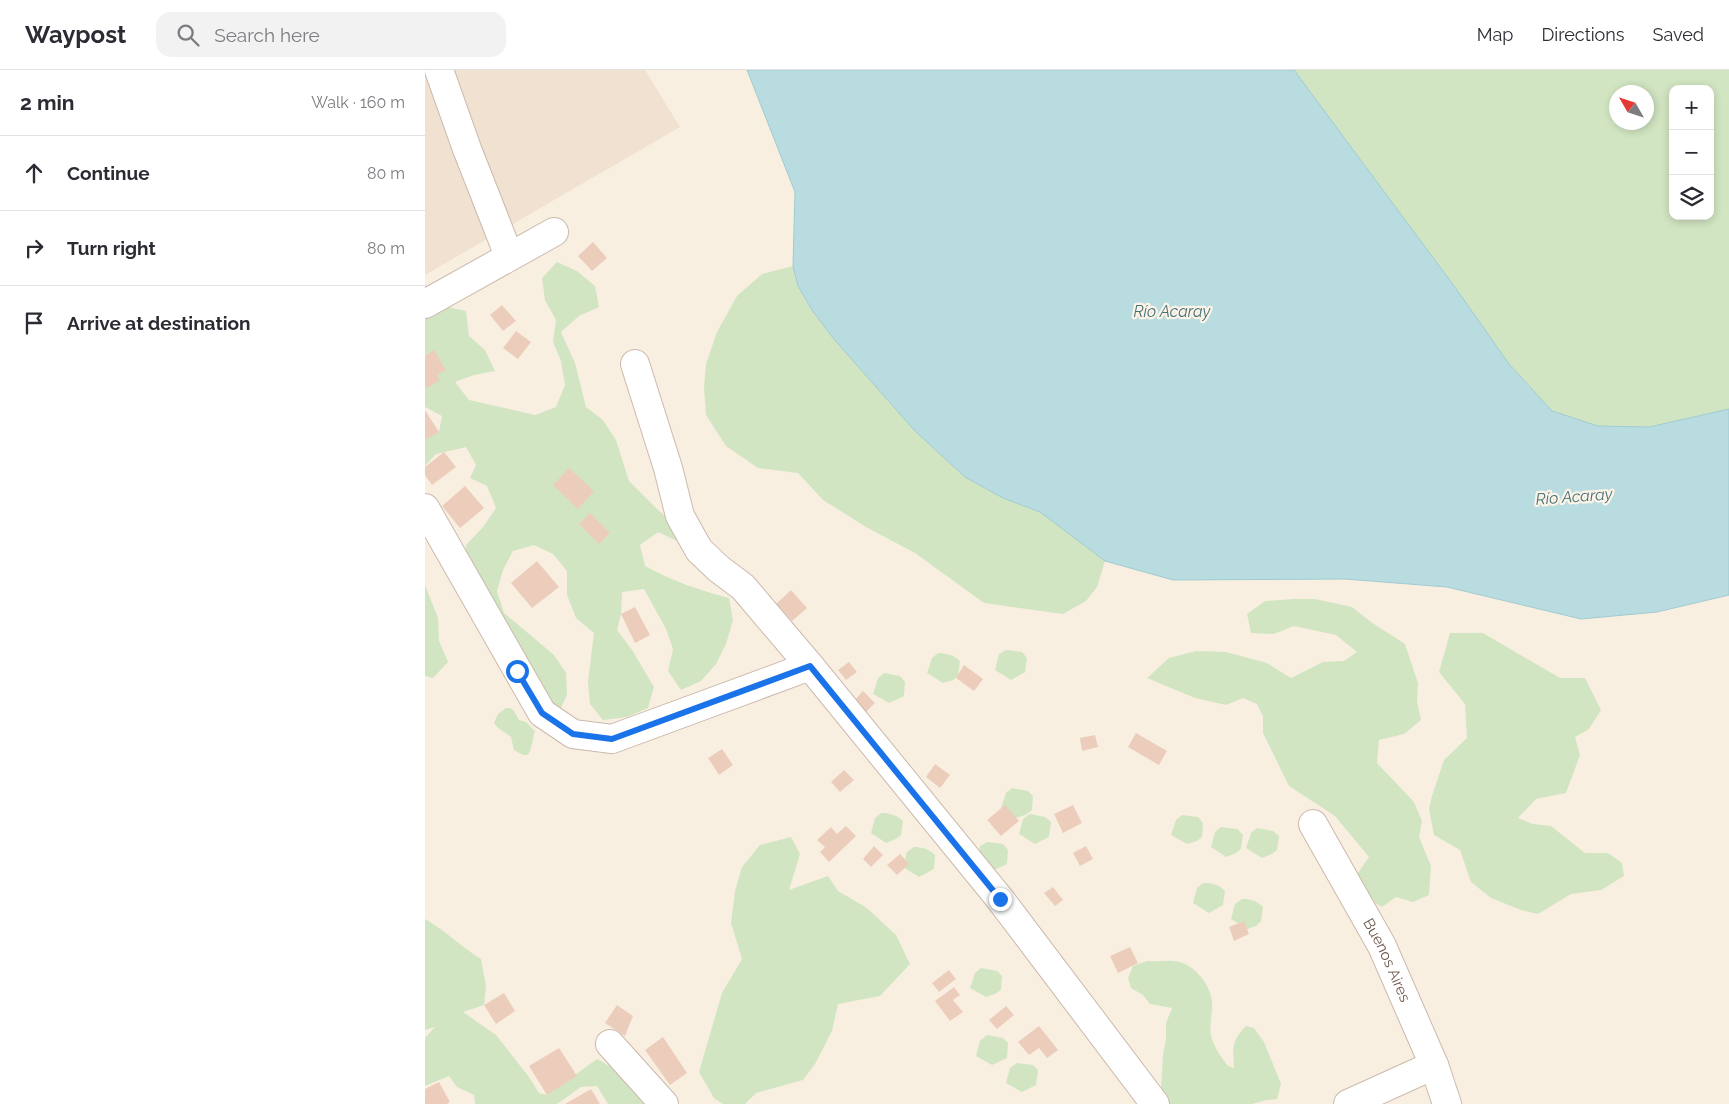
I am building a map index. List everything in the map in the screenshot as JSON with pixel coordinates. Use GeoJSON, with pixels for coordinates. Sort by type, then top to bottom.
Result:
{"type":"FeatureCollection","features":[{"type":"Feature","properties":{"kind":"street"},"geometry":{"type":"LineString","coordinates":[[439,70],[467,149],[509,256]]}},
{"type":"Feature","properties":{"kind":"street"},"geometry":{"type":"LineString","coordinates":[[425,304],[554,232]]}},
{"type":"Feature","properties":{"kind":"street"},"geometry":{"type":"LineString","coordinates":[[635,364],[668,468],[680,516],[699,550],[719,569],[743,587],[810,666],[1000,899],[1155,1104]]}},
{"type":"Feature","properties":{"kind":"street"},"geometry":{"type":"LineString","coordinates":[[425,508],[542,713],[573,734],[612,739],[810,666]]}},
{"type":"Feature","properties":{"kind":"street","name":"Buenos Aires"},"geometry":{"type":"LineString","coordinates":[[1313,824],[1382,946],[1434,1065],[1447,1104]]}},
{"type":"Feature","properties":{"kind":"street"},"geometry":{"type":"LineString","coordinates":[[610,1044],[664,1104]]}},
{"type":"Feature","properties":{"kind":"street"},"geometry":{"type":"LineString","coordinates":[[1348,1104],[1434,1065]]}},
{"type":"Feature","properties":{"kind":"shaded area"},"geometry":{"type":"Polygon","coordinates":[[[425,70],[645,70],[680,127],[425,275],[425,70]]]}},
{"type":"Feature","properties":{"kind":"green space"},"geometry":{"type":"Polygon","coordinates":[[[1294,70],[1729,70],[1729,409],[1649,427],[1598,426],[1552,411],[1509,364],[1457,290],[1294,70]]]}},
{"type":"Feature","properties":{"kind":"green space"},"geometry":{"type":"Polygon","coordinates":[[[557,262],[577,271],[595,286],[599,307],[579,316],[561,332],[575,363],[586,407],[603,420],[616,440],[629,481],[660,512],[688,534],[679,542],[658,532],[640,545],[645,566],[686,585],[729,598],[733,620],[726,644],[716,664],[701,681],[681,690],[668,671],[673,649],[666,629],[644,589],[622,592],[621,614],[617,630],[632,650],[654,687],[648,708],[627,717],[603,720],[590,704],[588,682],[594,633],[576,618],[567,595],[567,571],[553,554],[534,545],[513,551],[503,570],[497,591],[504,613],[554,655],[566,673],[567,695],[557,716],[465,570],[466,545],[483,527],[496,508],[487,486],[470,478],[476,465],[466,447],[436,454],[425,466],[425,438],[439,432],[442,416],[425,407],[425,319],[443,306],[466,311],[469,336],[485,350],[495,371],[474,375],[455,382],[469,400],[535,415],[556,407],[565,385],[561,361],[553,342],[556,320],[545,300],[542,278],[557,262]]]}},
{"type":"Feature","properties":{"kind":"green space"},"geometry":{"type":"Polygon","coordinates":[[[793,266],[798,286],[812,310],[833,338],[914,430],[965,477],[1003,498],[1040,512],[1105,561],[1097,587],[1086,601],[1063,614],[984,603],[915,553],[866,527],[823,500],[798,473],[758,468],[726,446],[706,415],[704,388],[706,364],[717,332],[737,296],[762,274],[793,266]]]}},
{"type":"Feature","properties":{"kind":"green space"},"geometry":{"type":"Polygon","coordinates":[[[425,585],[438,618],[439,641],[448,662],[433,678],[425,676],[425,585]]]}},
{"type":"Feature","properties":{"kind":"green space"},"geometry":{"type":"Polygon","coordinates":[[[1315,599],[1352,607],[1405,644],[1418,683],[1417,701],[1421,720],[1404,734],[1379,740],[1377,763],[1414,802],[1422,821],[1419,837],[1431,866],[1429,895],[1413,902],[1396,897],[1382,907],[1366,898],[1353,880],[1369,857],[1335,816],[1289,786],[1263,733],[1263,716],[1257,704],[1243,698],[1226,705],[1195,698],[1147,678],[1169,658],[1196,651],[1226,652],[1267,663],[1291,678],[1323,662],[1344,661],[1357,652],[1336,635],[1294,626],[1274,634],[1251,633],[1247,614],[1265,601],[1315,599]]]}},
{"type":"Feature","properties":{"kind":"green space"},"geometry":{"type":"Polygon","coordinates":[[[1450,633],[1483,633],[1560,678],[1585,678],[1601,710],[1589,729],[1575,737],[1580,755],[1566,793],[1536,799],[1518,818],[1533,824],[1551,826],[1585,853],[1608,853],[1622,863],[1624,876],[1601,890],[1571,894],[1538,914],[1521,910],[1491,898],[1471,882],[1460,850],[1434,835],[1429,809],[1444,760],[1467,738],[1465,704],[1439,672],[1450,633]]]}},
{"type":"Feature","properties":{"kind":"green space"},"geometry":{"type":"Polygon","coordinates":[[[1006,650],[1022,652],[1027,658],[1025,672],[1011,680],[995,670],[999,654],[1006,650]]]}},
{"type":"Feature","properties":{"kind":"green space"},"geometry":{"type":"Polygon","coordinates":[[[938,653],[950,655],[960,661],[958,676],[953,680],[943,683],[927,673],[932,658],[938,653]]]}},
{"type":"Feature","properties":{"kind":"green space"},"geometry":{"type":"Polygon","coordinates":[[[884,673],[900,676],[905,682],[904,696],[889,703],[873,694],[878,678],[884,673]]]}},
{"type":"Feature","properties":{"kind":"green space"},"geometry":{"type":"Polygon","coordinates":[[[506,708],[514,711],[519,720],[526,722],[535,731],[528,755],[523,755],[514,750],[511,737],[494,723],[498,714],[506,708]]]}},
{"type":"Feature","properties":{"kind":"green space"},"geometry":{"type":"Polygon","coordinates":[[[1012,788],[1028,791],[1033,796],[1032,810],[1017,818],[1001,808],[1006,793],[1012,788]]]}},
{"type":"Feature","properties":{"kind":"green space"},"geometry":{"type":"Polygon","coordinates":[[[881,813],[893,815],[903,821],[901,835],[886,843],[871,833],[875,818],[881,813]]]}},
{"type":"Feature","properties":{"kind":"green space"},"geometry":{"type":"Polygon","coordinates":[[[1030,814],[1045,817],[1051,822],[1049,837],[1035,844],[1019,834],[1023,819],[1030,814]]]}},
{"type":"Feature","properties":{"kind":"green space"},"geometry":{"type":"Polygon","coordinates":[[[1182,815],[1198,817],[1203,823],[1202,837],[1197,841],[1187,844],[1171,835],[1176,820],[1182,815]]]}},
{"type":"Feature","properties":{"kind":"green space"},"geometry":{"type":"Polygon","coordinates":[[[1221,827],[1237,829],[1243,835],[1241,849],[1226,857],[1211,847],[1215,832],[1221,827]]]}},
{"type":"Feature","properties":{"kind":"green space"},"geometry":{"type":"Polygon","coordinates":[[[1257,828],[1273,831],[1279,836],[1277,850],[1262,858],[1246,848],[1251,833],[1257,828]]]}},
{"type":"Feature","properties":{"kind":"green space"},"geometry":{"type":"Polygon","coordinates":[[[791,837],[800,854],[789,890],[828,876],[838,891],[867,908],[896,935],[910,964],[880,996],[838,1004],[832,1031],[815,1064],[803,1080],[756,1093],[745,1104],[723,1104],[714,1098],[699,1072],[722,993],[742,959],[731,923],[735,891],[742,867],[760,845],[791,837]]]}},
{"type":"Feature","properties":{"kind":"green space"},"geometry":{"type":"Polygon","coordinates":[[[987,842],[1003,844],[1008,850],[1007,864],[992,871],[979,853],[980,846],[987,842]]]}},
{"type":"Feature","properties":{"kind":"green space"},"geometry":{"type":"Polygon","coordinates":[[[914,847],[920,847],[935,855],[934,869],[919,877],[903,867],[907,852],[914,847]]]}},
{"type":"Feature","properties":{"kind":"green space"},"geometry":{"type":"Polygon","coordinates":[[[1203,883],[1215,884],[1225,891],[1223,905],[1209,913],[1193,903],[1197,888],[1203,883]]]}},
{"type":"Feature","properties":{"kind":"green space"},"geometry":{"type":"Polygon","coordinates":[[[1242,899],[1254,901],[1263,907],[1261,921],[1256,926],[1247,929],[1231,919],[1235,904],[1242,899]]]}},
{"type":"Feature","properties":{"kind":"green space"},"geometry":{"type":"Polygon","coordinates":[[[425,919],[481,959],[486,986],[484,1005],[463,1012],[496,1035],[539,1093],[547,1095],[597,1059],[613,1068],[649,1104],[608,1104],[597,1086],[581,1087],[557,1104],[475,1104],[474,1095],[457,1087],[449,1076],[425,1086],[425,1038],[435,1027],[425,1030],[425,919]]]}},
{"type":"Feature","properties":{"kind":"green space"},"geometry":{"type":"Polygon","coordinates":[[[1147,961],[1181,962],[1193,969],[1204,981],[1211,994],[1212,1001],[1211,1036],[1218,1052],[1228,1066],[1234,1068],[1233,1050],[1238,1036],[1246,1026],[1254,1028],[1264,1042],[1281,1084],[1277,1099],[1252,1104],[1165,1104],[1161,1088],[1163,1055],[1166,1023],[1172,1008],[1150,1004],[1143,995],[1131,988],[1128,978],[1133,966],[1147,961]]]}},
{"type":"Feature","properties":{"kind":"green space"},"geometry":{"type":"Polygon","coordinates":[[[981,968],[997,971],[1002,976],[1001,990],[986,997],[970,988],[975,973],[981,968]]]}},
{"type":"Feature","properties":{"kind":"green space"},"geometry":{"type":"Polygon","coordinates":[[[987,1035],[1003,1038],[1008,1043],[1007,1058],[992,1065],[976,1056],[980,1041],[987,1035]]]}},
{"type":"Feature","properties":{"kind":"green space"},"geometry":{"type":"Polygon","coordinates":[[[1017,1063],[1033,1065],[1038,1070],[1036,1085],[1022,1092],[1006,1083],[1010,1068],[1017,1063]]]}},
{"type":"Feature","properties":{"kind":"water","name":"Río Acaray"},"geometry":{"type":"Polygon","coordinates":[[[747,70],[1294,70],[1457,290],[1509,364],[1552,411],[1598,426],[1649,427],[1729,409],[1729,595],[1657,612],[1581,619],[1447,587],[1345,579],[1173,580],[1105,561],[1040,512],[1003,498],[965,477],[914,430],[833,338],[812,310],[798,286],[793,266],[795,192],[747,70]]]}},
{"type":"Feature","properties":{"kind":"building"},"geometry":{"type":"Polygon","coordinates":[[[593,242],[607,258],[592,271],[578,256],[593,242]]]}},
{"type":"Feature","properties":{"kind":"building"},"geometry":{"type":"Polygon","coordinates":[[[502,305],[516,321],[503,331],[490,315],[502,305]]]}},
{"type":"Feature","properties":{"kind":"building"},"geometry":{"type":"Polygon","coordinates":[[[516,331],[531,342],[518,359],[503,348],[516,331]]]}},
{"type":"Feature","properties":{"kind":"building"},"geometry":{"type":"Polygon","coordinates":[[[434,350],[446,370],[437,375],[440,380],[425,389],[425,356],[434,350]]]}},
{"type":"Feature","properties":{"kind":"building"},"geometry":{"type":"Polygon","coordinates":[[[425,410],[439,432],[425,440],[425,410]]]}},
{"type":"Feature","properties":{"kind":"building"},"geometry":{"type":"Polygon","coordinates":[[[444,452],[456,467],[432,485],[425,475],[425,467],[444,452]]]}},
{"type":"Feature","properties":{"kind":"building"},"geometry":{"type":"Polygon","coordinates":[[[569,468],[594,491],[578,509],[553,485],[569,468]]]}},
{"type":"Feature","properties":{"kind":"building"},"geometry":{"type":"Polygon","coordinates":[[[465,486],[484,508],[460,528],[442,506],[465,486]]]}},
{"type":"Feature","properties":{"kind":"building"},"geometry":{"type":"Polygon","coordinates":[[[590,513],[610,533],[599,544],[579,524],[590,513]]]}},
{"type":"Feature","properties":{"kind":"building"},"geometry":{"type":"Polygon","coordinates":[[[537,561],[559,587],[532,608],[511,583],[537,561]]]}},
{"type":"Feature","properties":{"kind":"building"},"geometry":{"type":"Polygon","coordinates":[[[791,590],[807,608],[792,621],[776,604],[791,590]]]}},
{"type":"Feature","properties":{"kind":"building"},"geometry":{"type":"Polygon","coordinates":[[[635,607],[650,635],[635,643],[621,614],[635,607]]]}},
{"type":"Feature","properties":{"kind":"building"},"geometry":{"type":"Polygon","coordinates":[[[849,662],[857,672],[846,680],[838,670],[849,662]]]}},
{"type":"Feature","properties":{"kind":"building"},"geometry":{"type":"Polygon","coordinates":[[[964,665],[983,679],[974,691],[956,678],[964,665]]]}},
{"type":"Feature","properties":{"kind":"building"},"geometry":{"type":"Polygon","coordinates":[[[863,691],[875,703],[865,713],[853,702],[863,691]]]}},
{"type":"Feature","properties":{"kind":"building"},"geometry":{"type":"Polygon","coordinates":[[[1136,733],[1167,751],[1159,765],[1128,747],[1136,733]]]}},
{"type":"Feature","properties":{"kind":"building"},"geometry":{"type":"Polygon","coordinates":[[[1095,735],[1098,747],[1082,751],[1080,738],[1095,735]]]}},
{"type":"Feature","properties":{"kind":"building"},"geometry":{"type":"Polygon","coordinates":[[[722,749],[733,765],[719,775],[708,758],[722,749]]]}},
{"type":"Feature","properties":{"kind":"building"},"geometry":{"type":"Polygon","coordinates":[[[935,764],[950,775],[940,788],[926,777],[935,764]]]}},
{"type":"Feature","properties":{"kind":"building"},"geometry":{"type":"Polygon","coordinates":[[[844,770],[854,780],[840,792],[831,782],[844,770]]]}},
{"type":"Feature","properties":{"kind":"building"},"geometry":{"type":"Polygon","coordinates":[[[1005,805],[1019,821],[1001,836],[987,820],[1005,805]]]}},
{"type":"Feature","properties":{"kind":"building"},"geometry":{"type":"Polygon","coordinates":[[[1073,805],[1082,823],[1063,833],[1054,814],[1073,805]]]}},
{"type":"Feature","properties":{"kind":"building"},"geometry":{"type":"Polygon","coordinates":[[[846,826],[856,836],[829,862],[820,852],[825,847],[817,840],[831,827],[837,834],[846,826]]]}},
{"type":"Feature","properties":{"kind":"building"},"geometry":{"type":"Polygon","coordinates":[[[874,846],[883,855],[871,867],[863,859],[874,846]]]}},
{"type":"Feature","properties":{"kind":"building"},"geometry":{"type":"Polygon","coordinates":[[[1086,846],[1093,859],[1080,866],[1073,853],[1086,846]]]}},
{"type":"Feature","properties":{"kind":"building"},"geometry":{"type":"Polygon","coordinates":[[[900,854],[909,864],[897,875],[887,865],[900,854]]]}},
{"type":"Feature","properties":{"kind":"building"},"geometry":{"type":"Polygon","coordinates":[[[1053,887],[1063,900],[1055,906],[1044,893],[1053,887]]]}},
{"type":"Feature","properties":{"kind":"building"},"geometry":{"type":"Polygon","coordinates":[[[1244,921],[1249,934],[1234,941],[1229,927],[1244,921]]]}},
{"type":"Feature","properties":{"kind":"building"},"geometry":{"type":"Polygon","coordinates":[[[1130,947],[1138,963],[1118,973],[1110,956],[1130,947]]]}},
{"type":"Feature","properties":{"kind":"building"},"geometry":{"type":"Polygon","coordinates":[[[949,970],[956,979],[939,992],[932,983],[949,970]]]}},
{"type":"Feature","properties":{"kind":"building"},"geometry":{"type":"Polygon","coordinates":[[[954,987],[960,995],[953,1000],[963,1012],[950,1021],[935,1001],[954,987]]]}},
{"type":"Feature","properties":{"kind":"building"},"geometry":{"type":"Polygon","coordinates":[[[504,993],[515,1011],[496,1024],[484,1005],[504,993]]]}},
{"type":"Feature","properties":{"kind":"building"},"geometry":{"type":"Polygon","coordinates":[[[617,1005],[633,1016],[625,1036],[605,1023],[617,1005]]]}},
{"type":"Feature","properties":{"kind":"building"},"geometry":{"type":"Polygon","coordinates":[[[1006,1006],[1014,1015],[997,1029],[989,1020],[1006,1006]]]}},
{"type":"Feature","properties":{"kind":"building"},"geometry":{"type":"Polygon","coordinates":[[[1039,1026],[1058,1050],[1047,1058],[1039,1048],[1029,1055],[1018,1042],[1039,1026]]]}},
{"type":"Feature","properties":{"kind":"building"},"geometry":{"type":"Polygon","coordinates":[[[663,1037],[687,1073],[670,1085],[645,1050],[663,1037]]]}},
{"type":"Feature","properties":{"kind":"building"},"geometry":{"type":"Polygon","coordinates":[[[559,1048],[577,1076],[547,1095],[529,1066],[559,1048]]]}},
{"type":"Feature","properties":{"kind":"building"},"geometry":{"type":"Polygon","coordinates":[[[439,1082],[450,1102],[447,1104],[425,1104],[425,1089],[439,1082]]]}},
{"type":"Feature","properties":{"kind":"building"},"geometry":{"type":"Polygon","coordinates":[[[591,1089],[600,1104],[565,1104],[591,1089]]]}},
{"type":"Feature","properties":{"kind":"route"},"geometry":{"type":"LineString","coordinates":[[517,671],[542,713],[573,734],[612,739],[810,666],[1000,899]]}}]}
